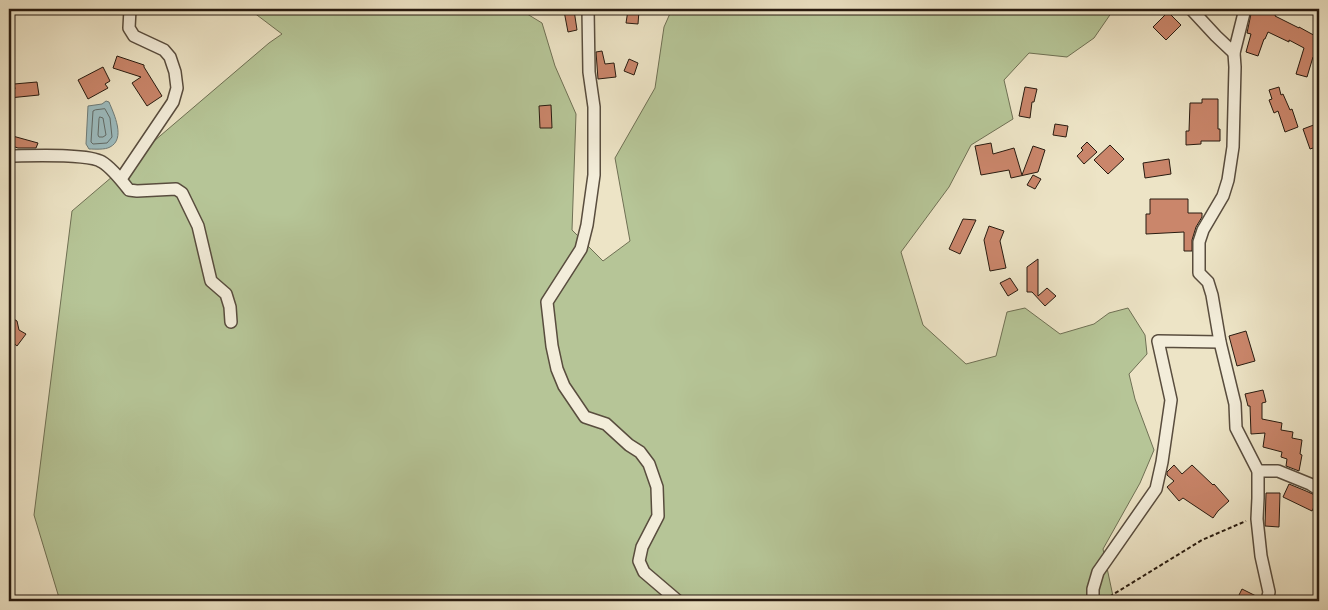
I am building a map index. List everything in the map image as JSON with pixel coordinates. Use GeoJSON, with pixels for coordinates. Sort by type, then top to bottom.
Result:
{"type":"FeatureCollection","features":[{"type":"Feature","properties":{"kind":"street"},"geometry":{"type":"LineString","coordinates":[[120,179],[173,102],[177,88],[175,72],[170,57],[164,50],[134,36],[129,28],[130,9]]}},
{"type":"Feature","properties":{"kind":"street"},"geometry":{"type":"LineString","coordinates":[[588,9],[589,72],[594,106],[594,175],[587,225],[581,249],[547,302],[552,346],[557,369],[564,386],[585,417],[606,424],[629,445],[640,452],[649,464],[656,487],[658,516],[642,547],[639,561],[644,572],[678,601]]}},
{"type":"Feature","properties":{"kind":"street"},"geometry":{"type":"LineString","coordinates":[[1192,9],[1234,53]]}},
{"type":"Feature","properties":{"kind":"street"},"geometry":{"type":"LineString","coordinates":[[1245,9],[1234,53],[1233,147],[1228,180],[1223,196],[1199,242],[1199,272],[1208,282],[1212,295],[1220,342],[1236,404],[1236,428],[1258,471],[1257,519],[1261,556],[1269,592],[1267,601]]}},
{"type":"Feature","properties":{"kind":"street"},"geometry":{"type":"LineString","coordinates":[[9,156],[79,157],[101,162],[130,190],[176,189],[182,194],[198,226],[210,282],[226,294],[230,307],[231,322]]}},
{"type":"Feature","properties":{"kind":"street"},"geometry":{"type":"LineString","coordinates":[[1093,601],[1093,588],[1098,572],[1156,489],[1171,400],[1158,341],[1220,342]]}},
{"type":"Feature","properties":{"kind":"street"},"geometry":{"type":"LineString","coordinates":[[1258,471],[1278,471],[1310,484],[1319,490]]}},
{"type":"Feature","properties":{"kind":"path"},"geometry":{"type":"LineString","coordinates":[[1103,601],[1202,540],[1255,517],[1257,519]]}},
{"type":"Feature","properties":{"kind":"green space"},"geometry":{"type":"Polygon","coordinates":[[[249,9],[519,9],[542,23],[555,66],[576,114],[572,230],[603,261],[630,241],[615,158],[655,88],[664,27],[672,9],[1114,9],[1094,38],[1067,57],[1029,53],[1004,80],[1013,119],[971,145],[949,187],[901,252],[923,325],[966,364],[996,356],[1007,312],[1025,308],[1060,334],[1094,324],[1109,313],[1128,308],[1145,335],[1147,354],[1129,374],[1135,399],[1154,450],[1140,483],[1103,549],[1114,601],[60,601],[34,515],[72,211],[282,34],[249,9]]]}},
{"type":"Feature","properties":{"kind":"water"},"geometry":{"type":"Polygon","coordinates":[[[106,101],[109,102],[116,119],[117,138],[115,143],[108,148],[89,149],[86,144],[88,106],[102,104],[106,101]]]}},
{"type":"Feature","properties":{"kind":"building"},"geometry":{"type":"Polygon","coordinates":[[[1252,9],[1277,9],[1275,16],[1319,38],[1319,60],[1313,57],[1307,77],[1296,74],[1304,48],[1289,40],[1289,42],[1268,32],[1258,56],[1246,52],[1251,34],[1247,33],[1252,9]]]}},
{"type":"Feature","properties":{"kind":"building"},"geometry":{"type":"Polygon","coordinates":[[[574,10],[577,30],[568,32],[564,11],[574,10]]]}},
{"type":"Feature","properties":{"kind":"building"},"geometry":{"type":"Polygon","coordinates":[[[628,10],[639,11],[638,24],[626,23],[628,10]]]}},
{"type":"Feature","properties":{"kind":"building"},"geometry":{"type":"Polygon","coordinates":[[[1168,12],[1181,25],[1166,40],[1153,27],[1168,12]]]}},
{"type":"Feature","properties":{"kind":"building"},"geometry":{"type":"Polygon","coordinates":[[[602,51],[605,64],[614,63],[616,77],[598,79],[596,52],[602,51]]]}},
{"type":"Feature","properties":{"kind":"building"},"geometry":{"type":"Polygon","coordinates":[[[117,56],[144,65],[162,96],[147,106],[132,83],[141,77],[113,68],[117,56]]]}},
{"type":"Feature","properties":{"kind":"building"},"geometry":{"type":"Polygon","coordinates":[[[629,59],[638,63],[634,75],[624,71],[629,59]]]}},
{"type":"Feature","properties":{"kind":"building"},"geometry":{"type":"Polygon","coordinates":[[[103,67],[110,81],[105,84],[108,88],[88,99],[78,80],[103,67]]]}},
{"type":"Feature","properties":{"kind":"building"},"geometry":{"type":"Polygon","coordinates":[[[37,82],[39,95],[9,98],[9,89],[15,89],[14,84],[37,82]]]}},
{"type":"Feature","properties":{"kind":"building"},"geometry":{"type":"Polygon","coordinates":[[[1025,87],[1037,89],[1034,102],[1032,102],[1030,118],[1019,116],[1025,87]]]}},
{"type":"Feature","properties":{"kind":"building"},"geometry":{"type":"Polygon","coordinates":[[[1279,87],[1281,95],[1283,94],[1290,110],[1292,109],[1298,127],[1285,132],[1278,111],[1274,113],[1269,100],[1272,99],[1269,90],[1279,87]]]}},
{"type":"Feature","properties":{"kind":"building"},"geometry":{"type":"Polygon","coordinates":[[[1202,99],[1218,99],[1220,141],[1201,141],[1201,144],[1186,145],[1186,131],[1189,131],[1190,103],[1202,103],[1202,99]]]}},
{"type":"Feature","properties":{"kind":"building"},"geometry":{"type":"Polygon","coordinates":[[[551,105],[552,128],[540,128],[539,106],[551,105]]]}},
{"type":"Feature","properties":{"kind":"building"},"geometry":{"type":"Polygon","coordinates":[[[1319,123],[1319,146],[1310,149],[1303,129],[1319,123]]]}},
{"type":"Feature","properties":{"kind":"building"},"geometry":{"type":"Polygon","coordinates":[[[1055,124],[1068,126],[1066,137],[1053,135],[1055,124]]]}},
{"type":"Feature","properties":{"kind":"building"},"geometry":{"type":"Polygon","coordinates":[[[9,135],[38,143],[36,148],[18,148],[9,145],[9,135]]]}},
{"type":"Feature","properties":{"kind":"building"},"geometry":{"type":"Polygon","coordinates":[[[1087,142],[1097,152],[1084,164],[1077,156],[1087,142]]]}},
{"type":"Feature","properties":{"kind":"building"},"geometry":{"type":"Polygon","coordinates":[[[991,143],[993,154],[1014,148],[1022,175],[1033,146],[1045,150],[1038,172],[1011,178],[1009,170],[981,175],[975,146],[991,143]]]}},
{"type":"Feature","properties":{"kind":"building"},"geometry":{"type":"Polygon","coordinates":[[[1110,145],[1124,159],[1108,174],[1094,160],[1110,145]]]}},
{"type":"Feature","properties":{"kind":"building"},"geometry":{"type":"Polygon","coordinates":[[[1169,159],[1171,174],[1145,178],[1143,163],[1169,159]]]}},
{"type":"Feature","properties":{"kind":"building"},"geometry":{"type":"Polygon","coordinates":[[[1033,175],[1041,179],[1035,189],[1027,185],[1033,175]]]}},
{"type":"Feature","properties":{"kind":"building"},"geometry":{"type":"Polygon","coordinates":[[[1150,199],[1188,199],[1188,213],[1202,213],[1192,240],[1192,251],[1184,251],[1184,232],[1146,234],[1146,214],[1150,214],[1150,199]]]}},
{"type":"Feature","properties":{"kind":"building"},"geometry":{"type":"Polygon","coordinates":[[[963,219],[976,220],[960,254],[949,249],[963,219]]]}},
{"type":"Feature","properties":{"kind":"building"},"geometry":{"type":"Polygon","coordinates":[[[989,226],[1004,231],[1000,241],[1006,268],[990,271],[984,240],[989,226]]]}},
{"type":"Feature","properties":{"kind":"building"},"geometry":{"type":"Polygon","coordinates":[[[1038,259],[1038,296],[1047,288],[1056,296],[1045,306],[1032,292],[1027,292],[1027,267],[1038,259]]]}},
{"type":"Feature","properties":{"kind":"building"},"geometry":{"type":"Polygon","coordinates":[[[1010,278],[1018,290],[1008,296],[1000,283],[1010,278]]]}},
{"type":"Feature","properties":{"kind":"building"},"geometry":{"type":"Polygon","coordinates":[[[9,316],[17,321],[19,330],[26,334],[17,346],[11,341],[9,334],[9,316]]]}},
{"type":"Feature","properties":{"kind":"building"},"geometry":{"type":"Polygon","coordinates":[[[1246,331],[1255,361],[1237,366],[1229,336],[1246,331]]]}},
{"type":"Feature","properties":{"kind":"building"},"geometry":{"type":"Polygon","coordinates":[[[1263,390],[1266,402],[1262,403],[1262,419],[1282,423],[1281,430],[1293,432],[1292,438],[1302,440],[1299,471],[1286,466],[1287,459],[1281,457],[1282,452],[1263,447],[1265,433],[1251,434],[1250,406],[1248,406],[1245,394],[1263,390]]]}},
{"type":"Feature","properties":{"kind":"building"},"geometry":{"type":"Polygon","coordinates":[[[1174,465],[1182,474],[1192,465],[1214,484],[1229,501],[1213,518],[1183,498],[1179,501],[1167,487],[1174,481],[1167,475],[1167,472],[1174,465]]]}},
{"type":"Feature","properties":{"kind":"building"},"geometry":{"type":"Polygon","coordinates":[[[1289,484],[1319,497],[1312,511],[1283,497],[1289,484]]]}},
{"type":"Feature","properties":{"kind":"building"},"geometry":{"type":"Polygon","coordinates":[[[1266,493],[1280,493],[1279,527],[1265,526],[1266,493]]]}},
{"type":"Feature","properties":{"kind":"building"},"geometry":{"type":"Polygon","coordinates":[[[1242,589],[1260,598],[1260,601],[1236,601],[1242,589]]]}}]}
